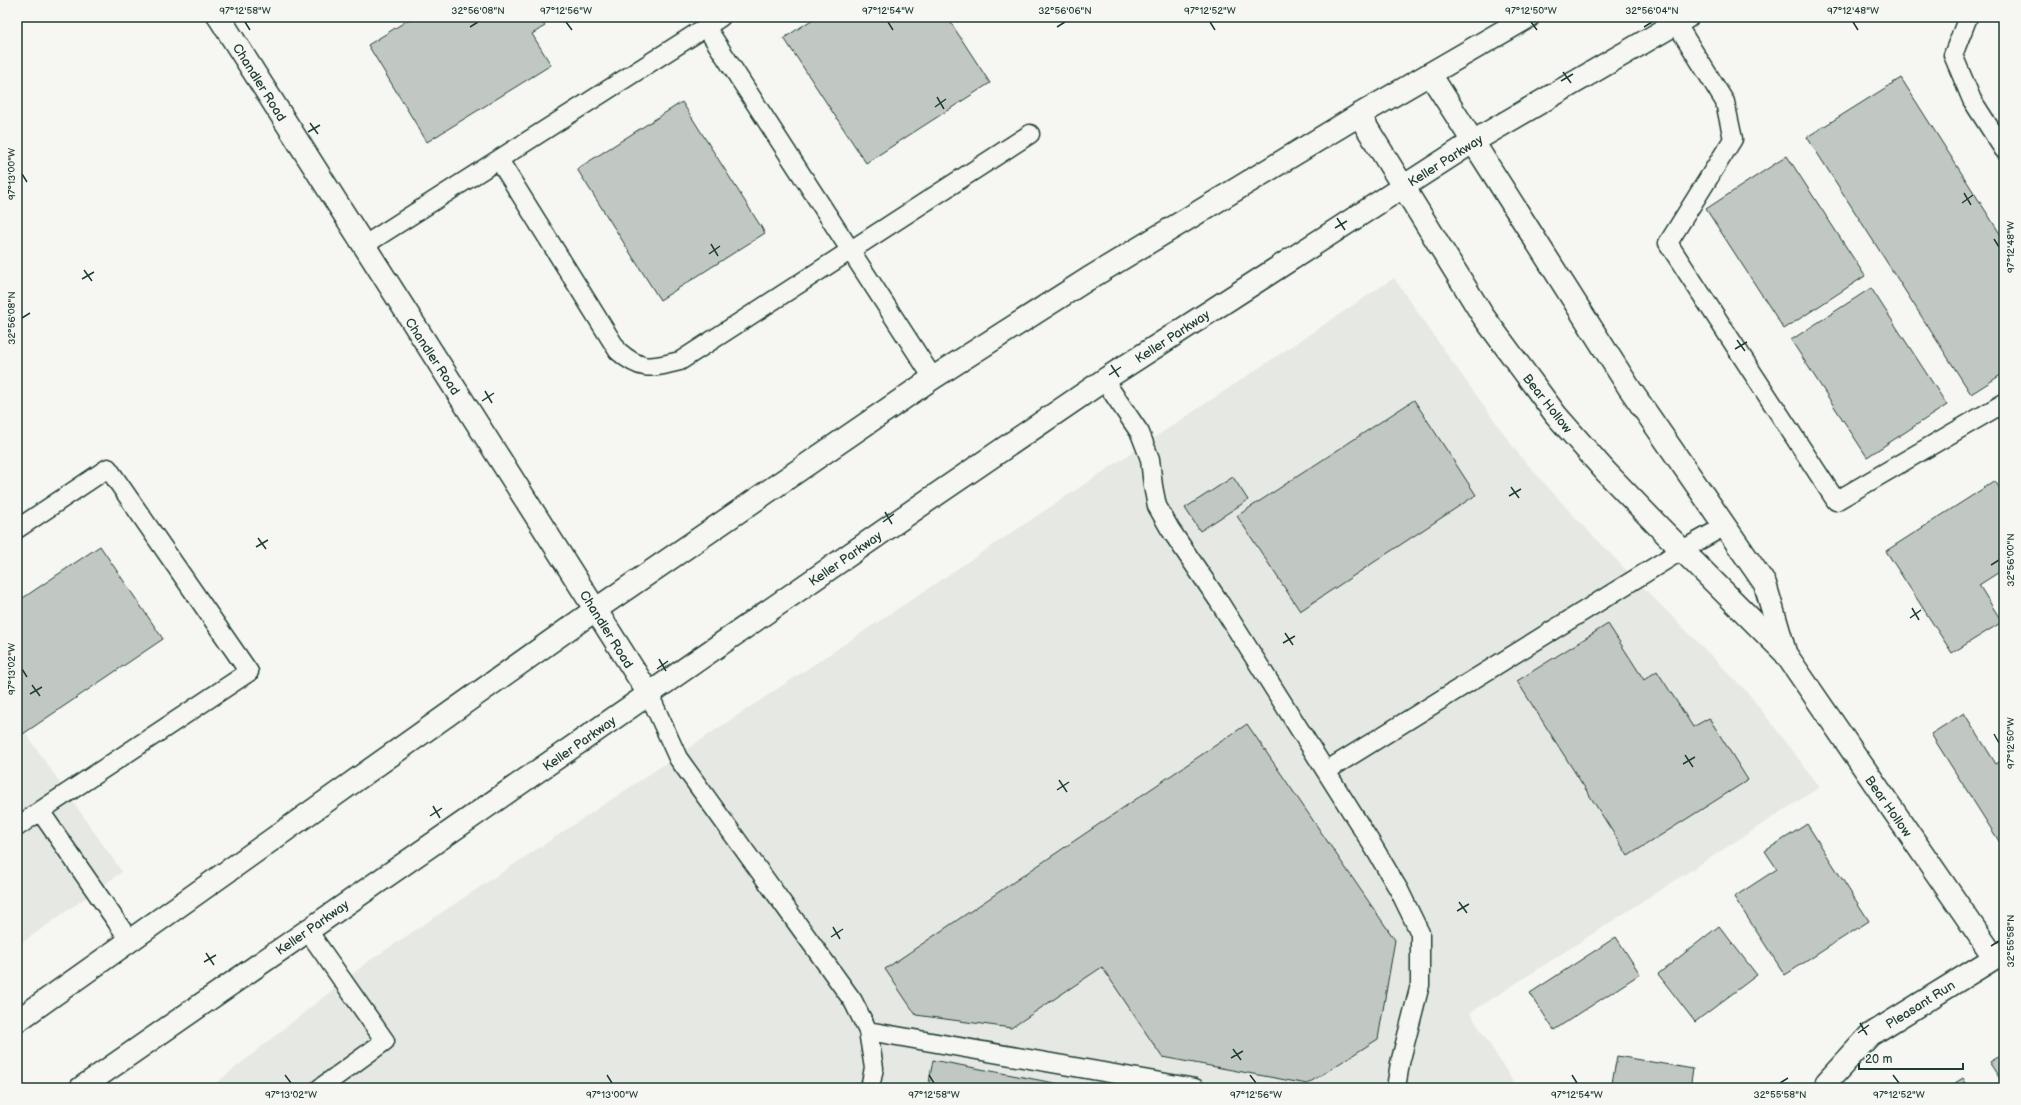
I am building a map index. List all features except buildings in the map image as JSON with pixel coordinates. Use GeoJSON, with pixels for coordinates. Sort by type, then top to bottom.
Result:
{"type":"FeatureCollection","features":[{"type":"Feature","properties":{"kind":"main road","name":"Chandler Road"},"geometry":{"type":"LineString","coordinates":[[219,17],[362,246],[648,694]]}},
{"type":"Feature","properties":{"kind":"main road"},"geometry":{"type":"LineString","coordinates":[[17,1021],[595,610],[933,378],[1094,275],[1359,115],[1430,74],[1514,20]]}},
{"type":"Feature","properties":{"kind":"main road","name":"Keller Parkway"},"geometry":{"type":"LineString","coordinates":[[81,1088],[648,694],[1104,380],[1474,141],[1682,20]]}},
{"type":"Feature","properties":{"kind":"main road","name":"Bear Hollow"},"geometry":{"type":"LineString","coordinates":[[1430,74],[1474,141],[1630,389],[1766,584],[1785,653]]}},
{"type":"Feature","properties":{"kind":"main road","name":"Bear Hollow"},"geometry":{"type":"LineString","coordinates":[[1359,115],[1484,316],[1556,415],[1606,472],[1785,653],[1999,955]]}},
{"type":"Feature","properties":{"kind":"main road","name":"Pleasant Run"},"geometry":{"type":"LineString","coordinates":[[1828,1085],[1870,1035],[1999,955]]}},
{"type":"Feature","properties":{"kind":"lane"},"geometry":{"type":"LineString","coordinates":[[362,246],[721,17]]}},
{"type":"Feature","properties":{"kind":"lane"},"geometry":{"type":"LineString","coordinates":[[1968,17],[1953,55],[1972,100],[2004,150]]}},
{"type":"Feature","properties":{"kind":"lane"},"geometry":{"type":"LineString","coordinates":[[1682,20],[1725,102],[1734,138],[1668,242],[1836,501],[2004,403]]}},
{"type":"Feature","properties":{"kind":"lane"},"geometry":{"type":"LineString","coordinates":[[706,27],[849,251],[933,378]]}},
{"type":"Feature","properties":{"kind":"lane"},"geometry":{"type":"LineString","coordinates":[[498,160],[618,351],[631,363],[646,367],[680,361],[1030,134]]}},
{"type":"Feature","properties":{"kind":"lane"},"geometry":{"type":"LineString","coordinates":[[1104,380],[1140,433],[1150,459],[1152,486],[1158,506],[1170,529],[1218,600],[1326,771],[1399,890],[1420,934],[1420,985],[1400,1063],[1396,1088]]}},
{"type":"Feature","properties":{"kind":"lane"},"geometry":{"type":"LineString","coordinates":[[17,529],[108,468],[249,672],[17,827]]}},
{"type":"Feature","properties":{"kind":"lane"},"geometry":{"type":"LineString","coordinates":[[1326,771],[1682,550],[1725,526]]}},
{"type":"Feature","properties":{"kind":"lane"},"geometry":{"type":"LineString","coordinates":[[648,694],[678,758],[853,1002],[868,1031],[874,1068],[870,1088]]}},
{"type":"Feature","properties":{"kind":"lane"},"geometry":{"type":"LineString","coordinates":[[40,811],[130,941]]}},
{"type":"Feature","properties":{"kind":"lane"},"geometry":{"type":"LineString","coordinates":[[308,930],[385,1041],[320,1088]]}},
{"type":"Feature","properties":{"kind":"lane"},"geometry":{"type":"LineString","coordinates":[[868,1031],[1195,1088]]}},
{"type":"Feature","properties":{"kind":"shaded area"},"geometry":{"type":"Polygon","coordinates":[[[1394,278],[1520,456],[1571,513],[1749,694],[1820,787],[1470,1013],[1517,1088],[210,1088],[366,963],[1394,278]]]}},
{"type":"Feature","properties":{"kind":"shaded area"},"geometry":{"type":"Polygon","coordinates":[[[17,721],[122,872],[17,946],[17,721]]]}}]}
